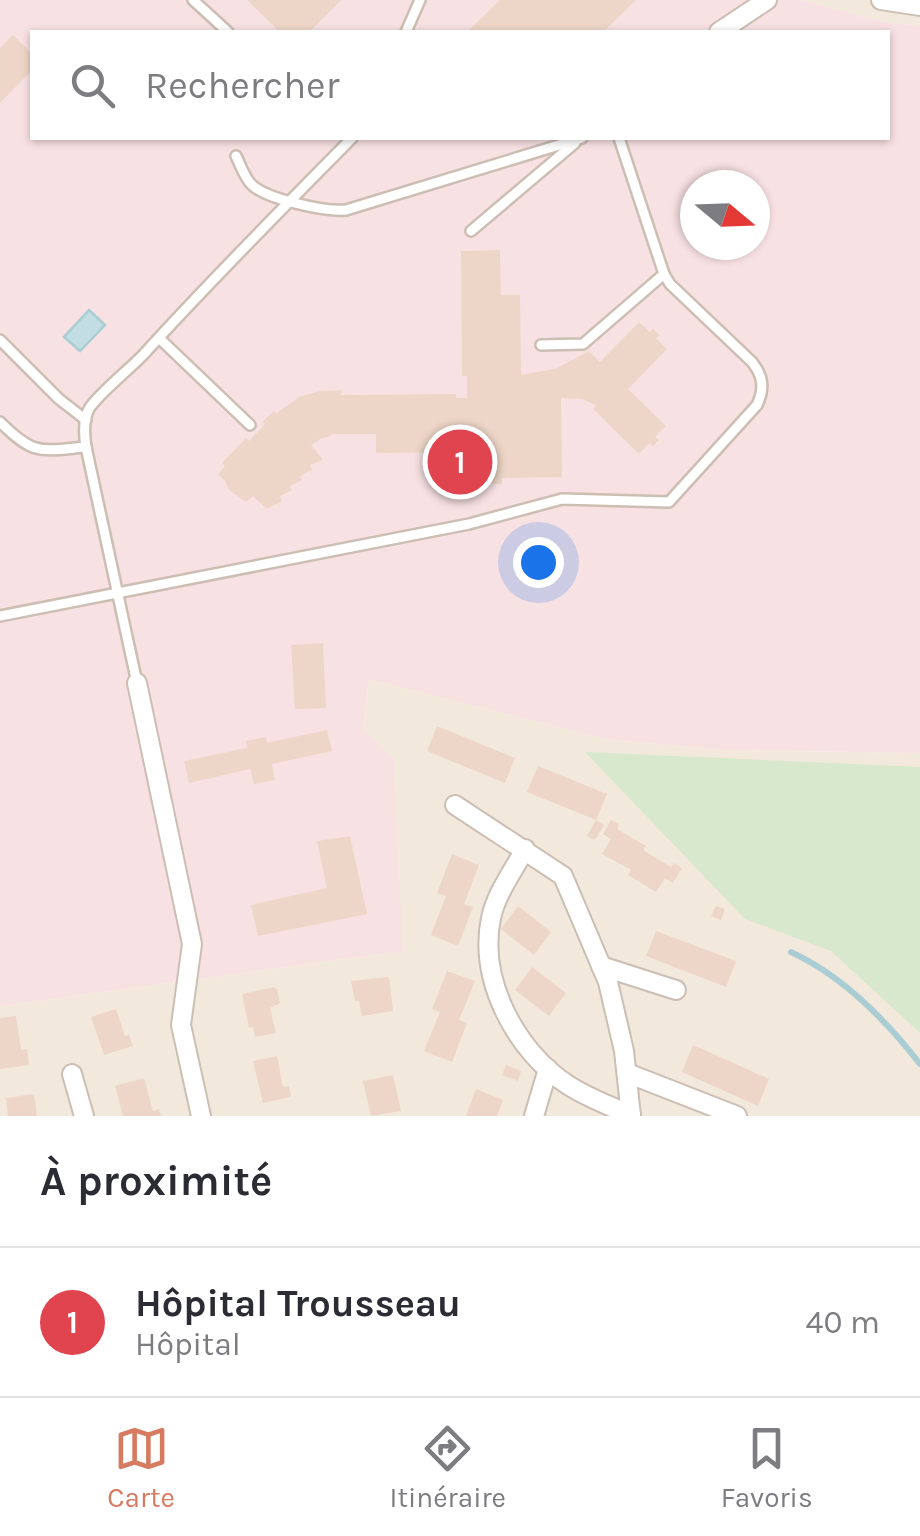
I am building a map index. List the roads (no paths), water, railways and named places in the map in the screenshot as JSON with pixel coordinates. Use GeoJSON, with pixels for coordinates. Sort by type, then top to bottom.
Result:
{"type":"FeatureCollection","features":[{"type":"Feature","properties":{"kind":"street"},"geometry":{"type":"LineString","coordinates":[[723,30],[767,0]]}},
{"type":"Feature","properties":{"kind":"street"},"geometry":{"type":"LineString","coordinates":[[881,0],[920,6]]}},
{"type":"Feature","properties":{"kind":"street"},"geometry":{"type":"LineString","coordinates":[[137,683],[192,944],[181,1025],[200,1116]]}},
{"type":"Feature","properties":{"kind":"street"},"geometry":{"type":"LineString","coordinates":[[456,805],[525,849],[562,876],[601,966],[628,1073],[631,1116],[567,1085],[522,1040],[504,1009],[494,982],[488,944],[491,918],[525,849]]}},
{"type":"Feature","properties":{"kind":"street"},"geometry":{"type":"LineString","coordinates":[[601,966],[676,990]]}},
{"type":"Feature","properties":{"kind":"street"},"geometry":{"type":"LineString","coordinates":[[534,1116],[548,1068]]}},
{"type":"Feature","properties":{"kind":"street"},"geometry":{"type":"LineString","coordinates":[[628,1073],[737,1116]]}},
{"type":"Feature","properties":{"kind":"street"},"geometry":{"type":"LineString","coordinates":[[72,1074],[84,1116]]}},
{"type":"Feature","properties":{"kind":"lane"},"geometry":{"type":"LineString","coordinates":[[193,0],[226,30]]}},
{"type":"Feature","properties":{"kind":"lane"},"geometry":{"type":"LineString","coordinates":[[407,30],[420,0]]}},
{"type":"Feature","properties":{"kind":"lane"},"geometry":{"type":"LineString","coordinates":[[137,683],[86,447],[86,420],[95,402],[346,140]]}},
{"type":"Feature","properties":{"kind":"lane"},"geometry":{"type":"LineString","coordinates":[[236,156],[251,185],[288,202],[335,211],[574,140]]}},
{"type":"Feature","properties":{"kind":"lane"},"geometry":{"type":"LineString","coordinates":[[472,231],[579,140]]}},
{"type":"Feature","properties":{"kind":"lane"},"geometry":{"type":"LineString","coordinates":[[0,616],[469,524],[562,499],[668,502],[757,405],[762,383],[752,362],[664,274],[620,140]]}},
{"type":"Feature","properties":{"kind":"lane"},"geometry":{"type":"LineString","coordinates":[[541,345],[583,344],[664,274]]}},
{"type":"Feature","properties":{"kind":"lane"},"geometry":{"type":"LineString","coordinates":[[159,338],[250,426]]}},
{"type":"Feature","properties":{"kind":"lane"},"geometry":{"type":"LineString","coordinates":[[0,340],[59,399],[86,420]]}},
{"type":"Feature","properties":{"kind":"lane"},"geometry":{"type":"LineString","coordinates":[[0,422],[20,442],[35,449],[86,447]]}},
{"type":"Feature","properties":{"kind":"water"},"geometry":{"type":"Polygon","coordinates":[[[89,310],[105,325],[80,351],[64,337],[89,310]]]}},
{"type":"Feature","properties":{"kind":"waterway"},"geometry":{"type":"LineString","coordinates":[[791,952],[828,973],[862,1000],[920,1064]]}},
{"type":"Feature","properties":{"kind":"place","name":"Hôpital Trousseau"},"geometry":{"type":"Point","coordinates":[460,462]}}]}
